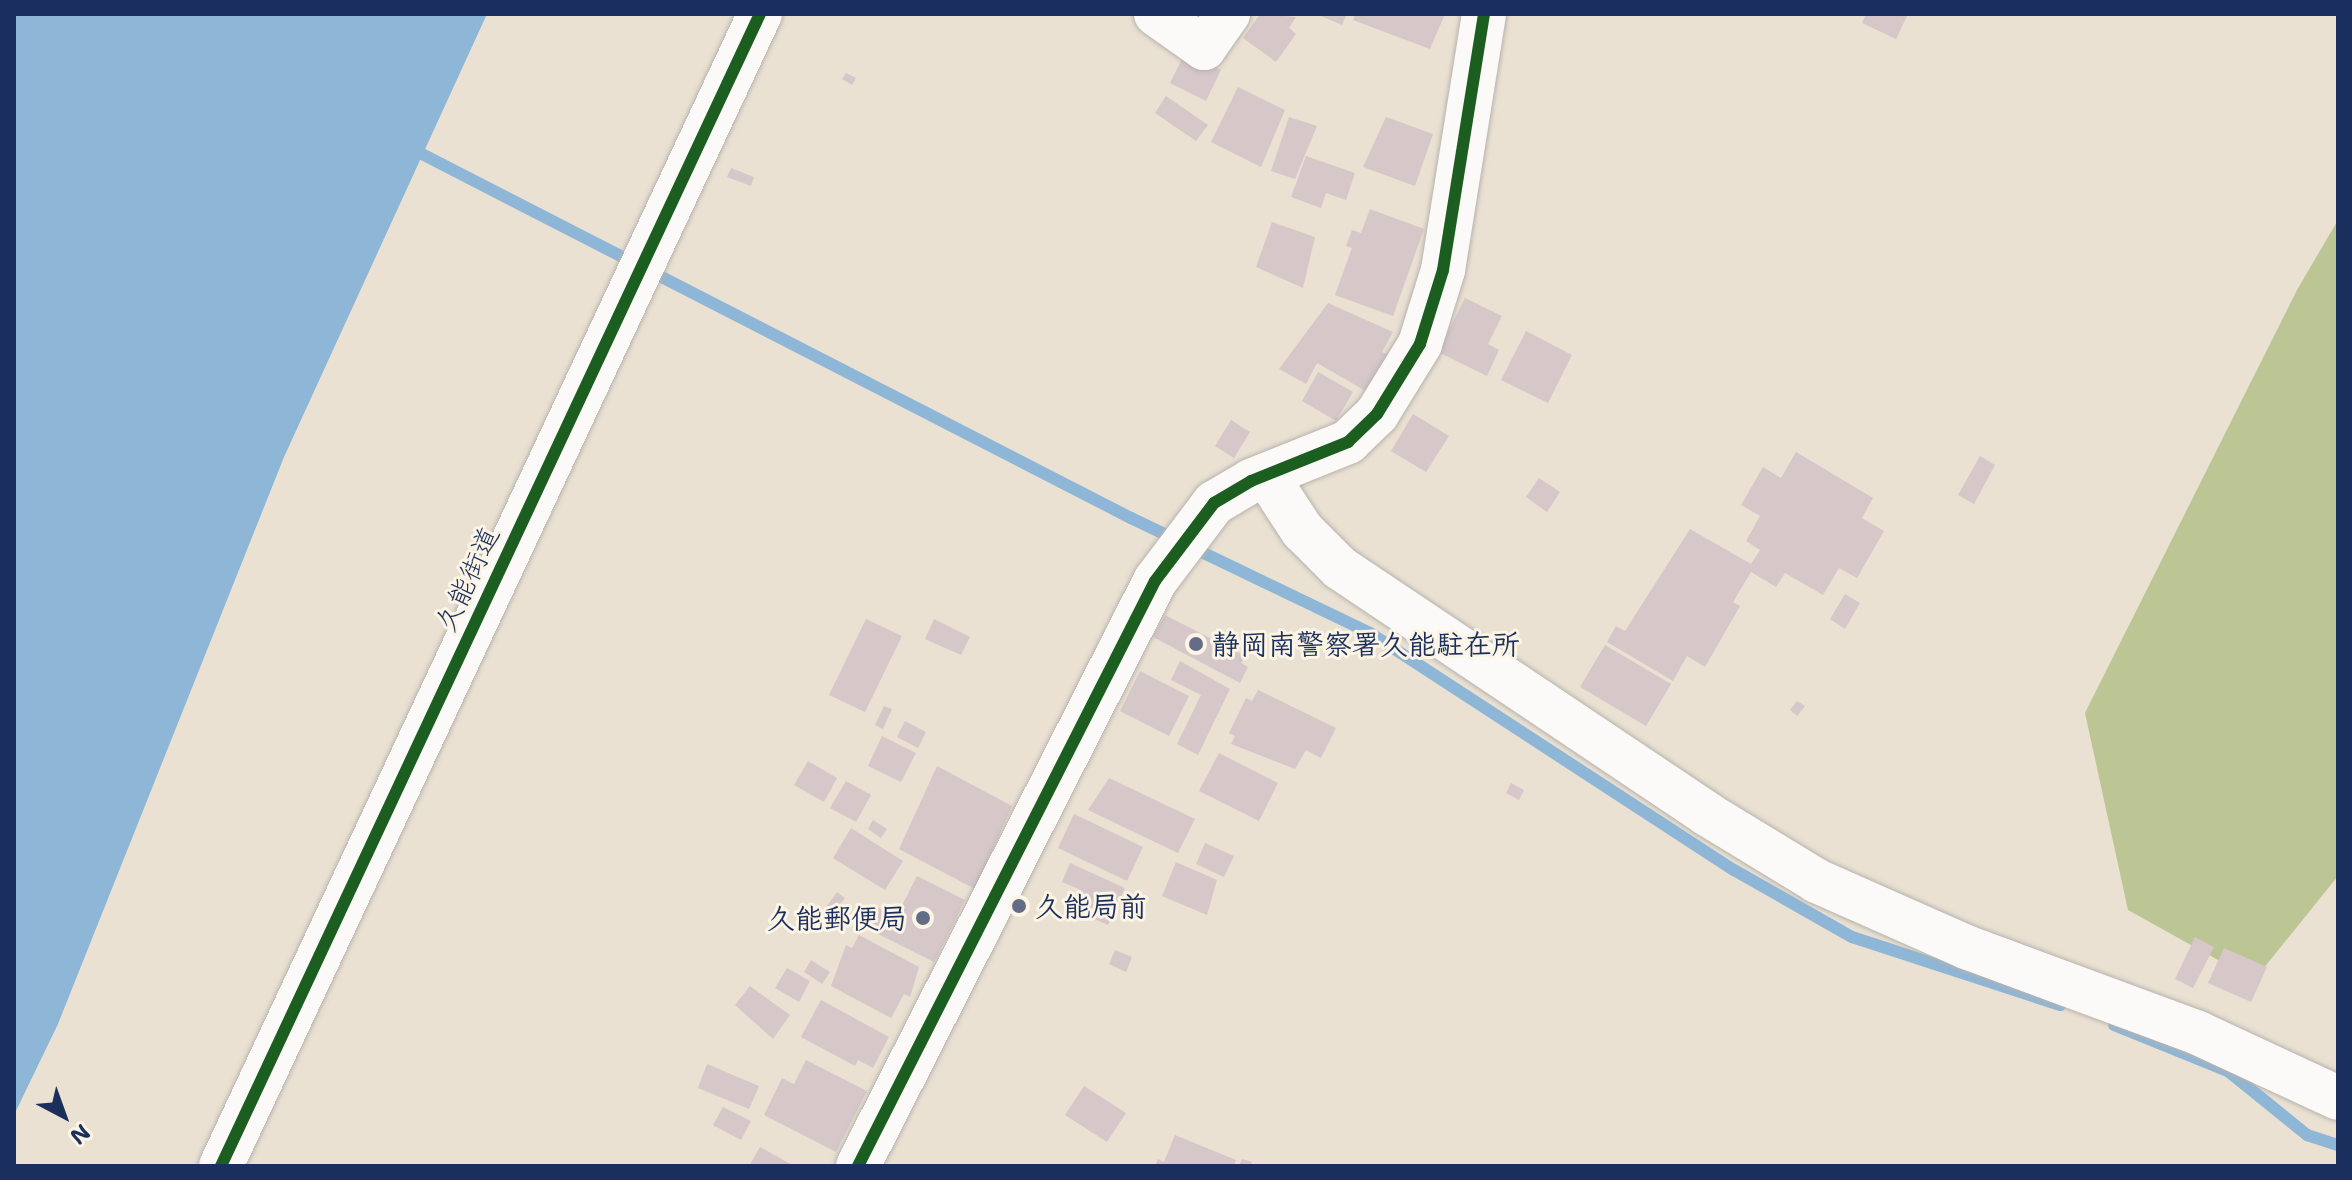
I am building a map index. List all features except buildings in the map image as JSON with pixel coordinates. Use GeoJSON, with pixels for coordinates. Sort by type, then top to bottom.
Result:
{"type":"FeatureCollection","features":[{"type":"Feature","properties":{"kind":"main road","name":"久能街道"},"geometry":{"type":"LineString","coordinates":[[221,1166],[760,14]]}},
{"type":"Feature","properties":{"kind":"main road"},"geometry":{"type":"LineString","coordinates":[[1156,14],[1216,31]]}},
{"type":"Feature","properties":{"kind":"main road"},"geometry":{"type":"LineString","coordinates":[[858,1166],[1155,581],[1214,503],[1266,475],[1348,442],[1377,414],[1420,344],[1443,270],[1484,14]]}},
{"type":"Feature","properties":{"kind":"main road"},"geometry":{"type":"LineString","coordinates":[[1266,475],[1302,530],[1340,568],[1707,814],[1817,881],[1966,947],[2198,1033],[2338,1098]]}},
{"type":"Feature","properties":{"kind":"green space"},"geometry":{"type":"Polygon","coordinates":[[[2338,220],[2338,876],[2254,980],[2128,910],[2085,713],[2297,290],[2338,220]]]}},
{"type":"Feature","properties":{"kind":"water"},"geometry":{"type":"Polygon","coordinates":[[[14,14],[487,14],[284,457],[58,1024],[14,1115],[14,14]]]}},
{"type":"Feature","properties":{"kind":"waterway"},"geometry":{"type":"LineString","coordinates":[[422,154],[1131,518],[1370,633],[1734,870],[1852,937],[2060,1005]]}},
{"type":"Feature","properties":{"kind":"waterway"},"geometry":{"type":"LineString","coordinates":[[2114,1025],[2228,1071],[2307,1135],[2338,1145]]}},
{"type":"Feature","properties":{"kind":"cycle path"},"geometry":{"type":"LineString","coordinates":[[221,1166],[760,14]]}},
{"type":"Feature","properties":{"kind":"cycle path"},"geometry":{"type":"LineString","coordinates":[[858,1166],[1155,581],[1214,503],[1251,481],[1348,442],[1377,414],[1420,344],[1443,270],[1484,14]]}},
{"type":"Feature","properties":{"kind":"place","name":"静岡南警察署久能駐在所"},"geometry":{"type":"Point","coordinates":[1196,644]}},
{"type":"Feature","properties":{"kind":"place","name":"久能局前"},"geometry":{"type":"Point","coordinates":[1019,906]}},
{"type":"Feature","properties":{"kind":"place","name":"久能郵便局"},"geometry":{"type":"Point","coordinates":[923,918]}}]}
